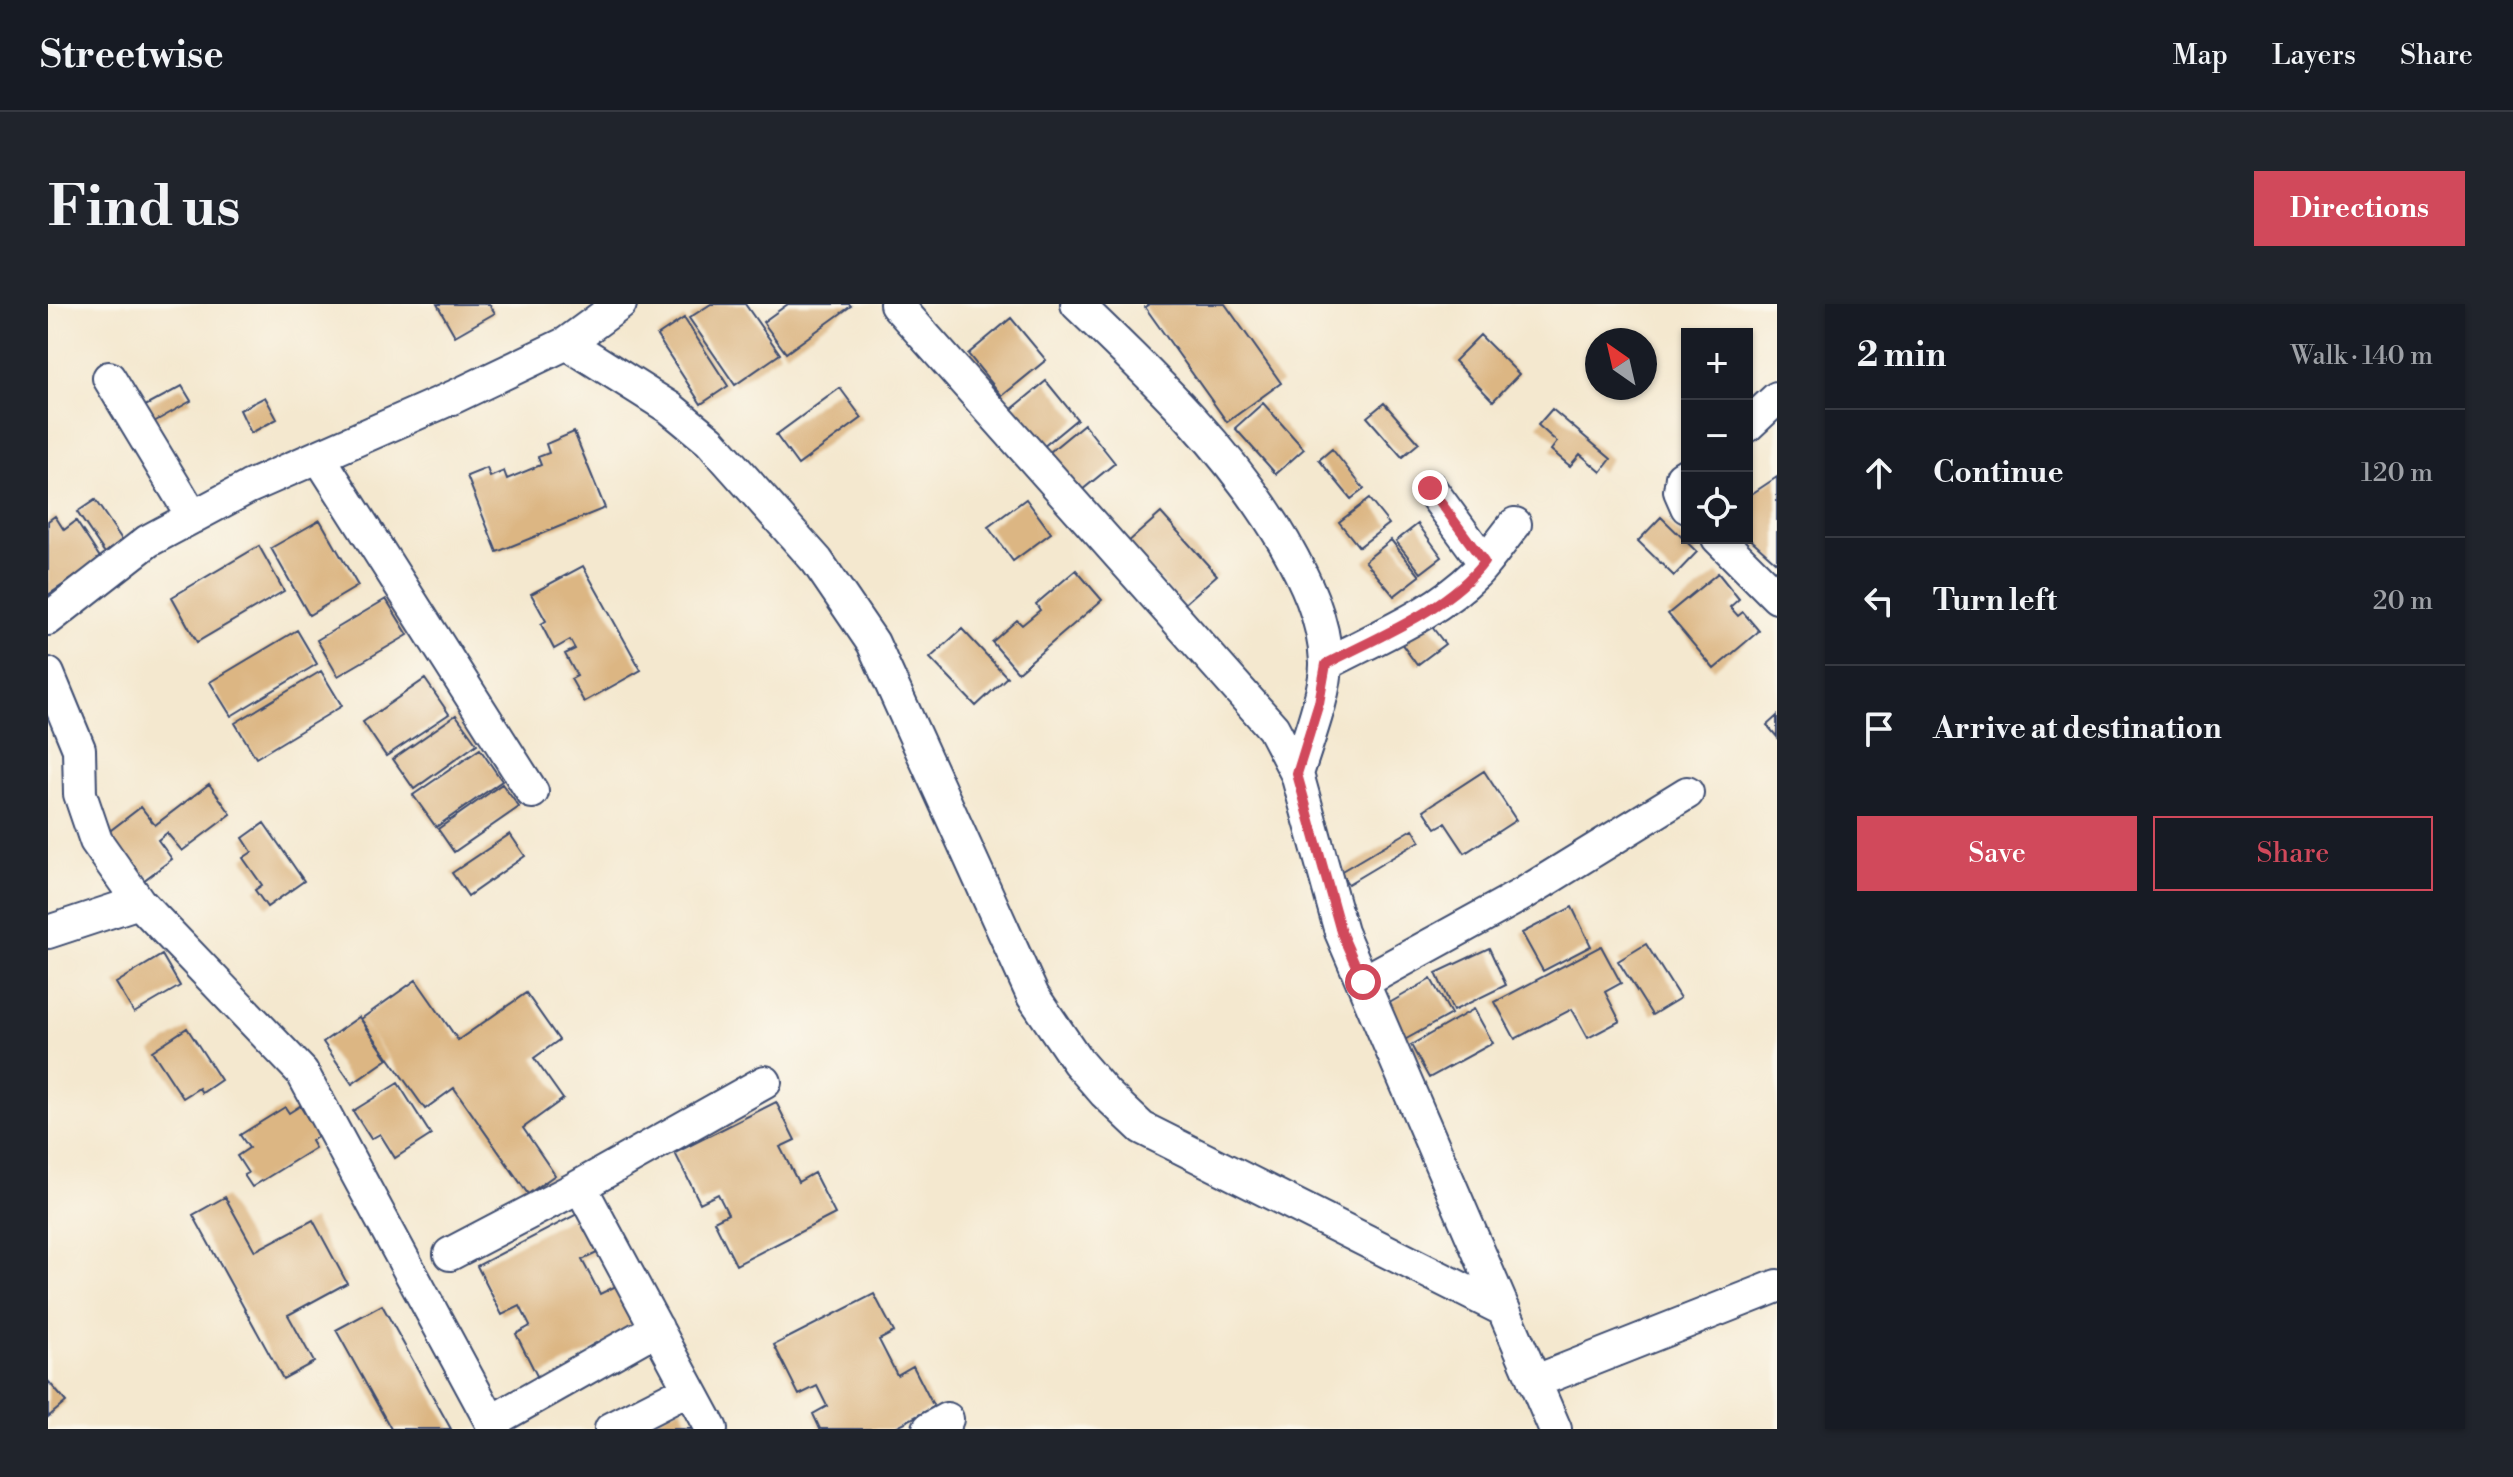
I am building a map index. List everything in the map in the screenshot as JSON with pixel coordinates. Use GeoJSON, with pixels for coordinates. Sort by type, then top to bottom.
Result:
{"type":"FeatureCollection","features":[{"type":"Feature","properties":{"kind":"street"},"geometry":{"type":"LineString","coordinates":[[48,619],[148,541],[249,487],[567,343],[620,304]]}},
{"type":"Feature","properties":{"kind":"street"},"geometry":{"type":"LineString","coordinates":[[896,304],[1273,728],[1297,774],[1341,932],[1555,1429]]}},
{"type":"Feature","properties":{"kind":"street"},"geometry":{"type":"LineString","coordinates":[[1077,304],[1156,379],[1207,434],[1268,515],[1305,579],[1318,617],[1326,664],[1319,703],[1297,774]]}},
{"type":"Feature","properties":{"kind":"street"},"geometry":{"type":"LineString","coordinates":[[567,343],[670,408],[710,441],[817,561],[873,643],[1033,996],[1078,1062],[1105,1093],[1142,1128],[1504,1310]]}},
{"type":"Feature","properties":{"kind":"street"},"geometry":{"type":"LineString","coordinates":[[109,378],[193,517]]}},
{"type":"Feature","properties":{"kind":"street"},"geometry":{"type":"LineString","coordinates":[[1753,420],[1777,398]]}},
{"type":"Feature","properties":{"kind":"street"},"geometry":{"type":"LineString","coordinates":[[319,457],[532,792]]}},
{"type":"Feature","properties":{"kind":"street"},"geometry":{"type":"LineString","coordinates":[[1430,488],[1484,562]]}},
{"type":"Feature","properties":{"kind":"street"},"geometry":{"type":"LineString","coordinates":[[1326,664],[1438,603],[1477,572],[1515,524]]}},
{"type":"Feature","properties":{"kind":"street"},"geometry":{"type":"LineString","coordinates":[[1724,544],[1777,597]]}},
{"type":"Feature","properties":{"kind":"street"},"geometry":{"type":"LineString","coordinates":[[48,674],[57,722],[79,749],[80,794],[96,841],[139,902],[302,1072],[493,1425],[526,1417],[657,1328]]}},
{"type":"Feature","properties":{"kind":"street"},"geometry":{"type":"LineString","coordinates":[[1363,982],[1523,894],[1687,793]]}},
{"type":"Feature","properties":{"kind":"street"},"geometry":{"type":"LineString","coordinates":[[48,932],[139,902]]}},
{"type":"Feature","properties":{"kind":"street"},"geometry":{"type":"LineString","coordinates":[[450,1254],[580,1186],[765,1082]]}},
{"type":"Feature","properties":{"kind":"street"},"geometry":{"type":"LineString","coordinates":[[580,1186],[711,1429]]}},
{"type":"Feature","properties":{"kind":"street"},"geometry":{"type":"LineString","coordinates":[[1534,1382],[1777,1286]]}},
{"type":"Feature","properties":{"kind":"street"},"geometry":{"type":"LineString","coordinates":[[611,1429],[689,1389]]}},
{"type":"Feature","properties":{"kind":"building"},"geometry":{"type":"Polygon","coordinates":[[[437,304],[489,304],[495,313],[455,336],[437,304]]]}},
{"type":"Feature","properties":{"kind":"building"},"geometry":{"type":"Polygon","coordinates":[[[711,304],[745,304],[780,354],[735,385],[689,318],[711,304]]]}},
{"type":"Feature","properties":{"kind":"building"},"geometry":{"type":"Polygon","coordinates":[[[788,304],[851,306],[786,353],[763,322],[788,304]]]}},
{"type":"Feature","properties":{"kind":"building"},"geometry":{"type":"Polygon","coordinates":[[[1149,304],[1225,304],[1281,383],[1227,422],[1145,307],[1149,304]]]}},
{"type":"Feature","properties":{"kind":"building"},"geometry":{"type":"Polygon","coordinates":[[[684,318],[728,386],[701,404],[657,336],[684,318]]]}},
{"type":"Feature","properties":{"kind":"building"},"geometry":{"type":"Polygon","coordinates":[[[1011,318],[1046,360],[1002,396],[968,354],[1011,318]]]}},
{"type":"Feature","properties":{"kind":"building"},"geometry":{"type":"Polygon","coordinates":[[[1480,335],[1519,374],[1493,401],[1454,361],[1480,335]]]}},
{"type":"Feature","properties":{"kind":"building"},"geometry":{"type":"Polygon","coordinates":[[[1046,381],[1077,419],[1037,452],[1006,414],[1046,381]]]}},
{"type":"Feature","properties":{"kind":"building"},"geometry":{"type":"Polygon","coordinates":[[[182,386],[191,401],[145,427],[136,411],[182,386]]]}},
{"type":"Feature","properties":{"kind":"building"},"geometry":{"type":"Polygon","coordinates":[[[840,388],[862,418],[798,465],[776,435],[840,388]]]}},
{"type":"Feature","properties":{"kind":"building"},"geometry":{"type":"Polygon","coordinates":[[[265,397],[277,419],[251,433],[240,410],[265,397]]]}},
{"type":"Feature","properties":{"kind":"building"},"geometry":{"type":"Polygon","coordinates":[[[1263,403],[1304,449],[1276,474],[1235,428],[1263,403]]]}},
{"type":"Feature","properties":{"kind":"building"},"geometry":{"type":"Polygon","coordinates":[[[1384,403],[1419,443],[1402,457],[1367,417],[1384,403]]]}},
{"type":"Feature","properties":{"kind":"building"},"geometry":{"type":"Polygon","coordinates":[[[1552,409],[1611,459],[1601,472],[1580,454],[1570,466],[1551,450],[1557,442],[1538,425],[1552,409]]]}},
{"type":"Feature","properties":{"kind":"building"},"geometry":{"type":"Polygon","coordinates":[[[1084,424],[1115,463],[1071,499],[1039,461],[1084,424]]]}},
{"type":"Feature","properties":{"kind":"building"},"geometry":{"type":"Polygon","coordinates":[[[574,432],[605,508],[497,552],[467,476],[487,468],[490,477],[504,471],[507,479],[541,465],[538,457],[549,453],[546,444],[574,432]]]}},
{"type":"Feature","properties":{"kind":"building"},"geometry":{"type":"Polygon","coordinates":[[[1332,449],[1364,489],[1351,499],[1319,460],[1332,449]]]}},
{"type":"Feature","properties":{"kind":"building"},"geometry":{"type":"Polygon","coordinates":[[[1777,477],[1777,563],[1753,541],[1753,493],[1777,477]]]}},
{"type":"Feature","properties":{"kind":"building"},"geometry":{"type":"Polygon","coordinates":[[[1026,499],[1051,533],[1013,561],[988,527],[1026,499]]]}},
{"type":"Feature","properties":{"kind":"building"},"geometry":{"type":"Polygon","coordinates":[[[1369,499],[1389,524],[1359,547],[1339,522],[1369,499]]]}},
{"type":"Feature","properties":{"kind":"building"},"geometry":{"type":"Polygon","coordinates":[[[95,500],[125,544],[107,556],[77,512],[95,500]]]}},
{"type":"Feature","properties":{"kind":"building"},"geometry":{"type":"Polygon","coordinates":[[[1161,513],[1217,575],[1182,606],[1127,543],[1161,513]]]}},
{"type":"Feature","properties":{"kind":"building"},"geometry":{"type":"Polygon","coordinates":[[[55,516],[64,530],[76,521],[101,559],[48,595],[48,521],[55,516]]]}},
{"type":"Feature","properties":{"kind":"building"},"geometry":{"type":"Polygon","coordinates":[[[1661,517],[1681,536],[1681,544],[1689,544],[1697,552],[1674,576],[1638,541],[1661,517]]]}},
{"type":"Feature","properties":{"kind":"building"},"geometry":{"type":"Polygon","coordinates":[[[320,520],[358,586],[309,615],[271,548],[320,520]]]}},
{"type":"Feature","properties":{"kind":"building"},"geometry":{"type":"Polygon","coordinates":[[[1418,524],[1442,557],[1421,573],[1396,541],[1418,524]]]}},
{"type":"Feature","properties":{"kind":"building"},"geometry":{"type":"Polygon","coordinates":[[[1391,540],[1420,576],[1394,596],[1365,561],[1391,540]]]}},
{"type":"Feature","properties":{"kind":"building"},"geometry":{"type":"Polygon","coordinates":[[[259,546],[284,591],[197,642],[172,597],[259,546]]]}},
{"type":"Feature","properties":{"kind":"building"},"geometry":{"type":"Polygon","coordinates":[[[583,566],[641,670],[584,702],[571,679],[577,676],[565,654],[575,649],[570,640],[554,649],[541,624],[546,621],[531,594],[583,566]]]}},
{"type":"Feature","properties":{"kind":"building"},"geometry":{"type":"Polygon","coordinates":[[[1076,570],[1102,600],[1018,672],[992,642],[1017,620],[1022,625],[1040,610],[1036,604],[1076,570]]]}},
{"type":"Feature","properties":{"kind":"building"},"geometry":{"type":"Polygon","coordinates":[[[1718,573],[1739,599],[1730,607],[1738,616],[1743,612],[1759,631],[1714,669],[1668,614],[1718,573]]]}},
{"type":"Feature","properties":{"kind":"building"},"geometry":{"type":"Polygon","coordinates":[[[386,599],[408,635],[338,676],[317,640],[386,599]]]}},
{"type":"Feature","properties":{"kind":"building"},"geometry":{"type":"Polygon","coordinates":[[[1429,623],[1445,644],[1417,665],[1401,643],[1429,623]]]}},
{"type":"Feature","properties":{"kind":"building"},"geometry":{"type":"Polygon","coordinates":[[[962,629],[1007,677],[976,706],[930,658],[962,629]]]}},
{"type":"Feature","properties":{"kind":"building"},"geometry":{"type":"Polygon","coordinates":[[[297,630],[317,664],[231,716],[210,682],[297,630]]]}},
{"type":"Feature","properties":{"kind":"building"},"geometry":{"type":"Polygon","coordinates":[[[321,671],[342,706],[256,758],[235,723],[321,671]]]}},
{"type":"Feature","properties":{"kind":"building"},"geometry":{"type":"Polygon","coordinates":[[[425,679],[449,714],[386,756],[363,722],[425,679]]]}},
{"type":"Feature","properties":{"kind":"building"},"geometry":{"type":"Polygon","coordinates":[[[456,715],[477,744],[414,789],[393,759],[456,715]]]}},
{"type":"Feature","properties":{"kind":"building"},"geometry":{"type":"Polygon","coordinates":[[[1777,716],[1777,737],[1767,725],[1777,716]]]}},
{"type":"Feature","properties":{"kind":"building"},"geometry":{"type":"Polygon","coordinates":[[[480,749],[502,781],[436,827],[413,795],[480,749]]]}},
{"type":"Feature","properties":{"kind":"building"},"geometry":{"type":"Polygon","coordinates":[[[1484,771],[1516,820],[1465,853],[1445,823],[1436,828],[1424,810],[1484,771]]]}},
{"type":"Feature","properties":{"kind":"building"},"geometry":{"type":"Polygon","coordinates":[[[209,784],[231,814],[182,851],[167,833],[158,840],[172,859],[139,884],[102,837],[141,807],[155,825],[209,784]]]}},
{"type":"Feature","properties":{"kind":"building"},"geometry":{"type":"Polygon","coordinates":[[[502,784],[519,807],[454,852],[438,829],[502,784]]]}},
{"type":"Feature","properties":{"kind":"building"},"geometry":{"type":"Polygon","coordinates":[[[264,823],[304,881],[267,907],[255,890],[262,885],[243,858],[252,852],[243,838],[264,823]]]}},
{"type":"Feature","properties":{"kind":"building"},"geometry":{"type":"Polygon","coordinates":[[[1413,829],[1420,841],[1348,884],[1340,872],[1413,829]]]}},
{"type":"Feature","properties":{"kind":"building"},"geometry":{"type":"Polygon","coordinates":[[[510,834],[525,856],[468,896],[452,873],[510,834]]]}},
{"type":"Feature","properties":{"kind":"building"},"geometry":{"type":"Polygon","coordinates":[[[1572,907],[1591,946],[1543,971],[1522,933],[1572,907]]]}},
{"type":"Feature","properties":{"kind":"building"},"geometry":{"type":"Polygon","coordinates":[[[1646,944],[1680,998],[1652,1015],[1618,961],[1646,944]]]}},
{"type":"Feature","properties":{"kind":"building"},"geometry":{"type":"Polygon","coordinates":[[[1601,946],[1621,983],[1605,992],[1620,1021],[1588,1038],[1572,1009],[1515,1039],[1495,1002],[1601,946]]]}},
{"type":"Feature","properties":{"kind":"building"},"geometry":{"type":"Polygon","coordinates":[[[1489,948],[1506,985],[1453,1011],[1436,973],[1489,948]]]}},
{"type":"Feature","properties":{"kind":"building"},"geometry":{"type":"Polygon","coordinates":[[[162,955],[180,986],[134,1013],[116,983],[162,955]]]}},
{"type":"Feature","properties":{"kind":"building"},"geometry":{"type":"Polygon","coordinates":[[[1431,979],[1451,1014],[1399,1043],[1379,1009],[1431,979]]]}},
{"type":"Feature","properties":{"kind":"building"},"geometry":{"type":"Polygon","coordinates":[[[416,980],[458,1040],[526,993],[559,1040],[534,1058],[563,1099],[523,1128],[555,1175],[528,1194],[454,1088],[425,1109],[361,1019],[416,980]]]}},
{"type":"Feature","properties":{"kind":"building"},"geometry":{"type":"Polygon","coordinates":[[[1474,1009],[1493,1043],[1429,1078],[1411,1045],[1474,1009]]]}},
{"type":"Feature","properties":{"kind":"building"},"geometry":{"type":"Polygon","coordinates":[[[359,1017],[388,1059],[352,1084],[323,1042],[359,1017]]]}},
{"type":"Feature","properties":{"kind":"building"},"geometry":{"type":"Polygon","coordinates":[[[187,1028],[221,1080],[202,1093],[199,1088],[183,1098],[152,1051],[187,1028]]]}},
{"type":"Feature","properties":{"kind":"building"},"geometry":{"type":"Polygon","coordinates":[[[398,1083],[431,1135],[395,1158],[380,1134],[371,1139],[353,1111],[398,1083]]]}},
{"type":"Feature","properties":{"kind":"building"},"geometry":{"type":"Polygon","coordinates":[[[776,1102],[795,1140],[780,1147],[798,1182],[814,1173],[835,1214],[736,1265],[714,1221],[728,1214],[718,1194],[700,1203],[675,1153],[776,1102]]]}},
{"type":"Feature","properties":{"kind":"building"},"geometry":{"type":"Polygon","coordinates":[[[300,1106],[319,1136],[311,1141],[315,1148],[252,1187],[244,1175],[248,1173],[237,1156],[249,1148],[240,1135],[285,1107],[289,1113],[300,1106]]]}},
{"type":"Feature","properties":{"kind":"building"},"geometry":{"type":"Polygon","coordinates":[[[225,1197],[255,1251],[313,1220],[347,1283],[288,1315],[314,1362],[283,1379],[193,1215],[225,1197]]]}},
{"type":"Feature","properties":{"kind":"building"},"geometry":{"type":"Polygon","coordinates":[[[577,1214],[597,1253],[582,1260],[600,1294],[616,1286],[637,1327],[538,1378],[516,1334],[530,1326],[520,1306],[502,1315],[477,1266],[577,1214]]]}},
{"type":"Feature","properties":{"kind":"building"},"geometry":{"type":"Polygon","coordinates":[[[874,1294],[894,1332],[879,1340],[897,1375],[913,1366],[934,1407],[892,1429],[820,1429],[813,1414],[827,1406],[817,1386],[799,1395],[774,1345],[874,1294]]]}},
{"type":"Feature","properties":{"kind":"building"},"geometry":{"type":"Polygon","coordinates":[[[382,1305],[451,1429],[391,1429],[336,1330],[382,1305]]]}},
{"type":"Feature","properties":{"kind":"building"},"geometry":{"type":"Polygon","coordinates":[[[48,1381],[66,1402],[48,1417],[48,1381]]]}},
{"type":"Feature","properties":{"kind":"building"},"geometry":{"type":"Polygon","coordinates":[[[681,1407],[692,1429],[637,1429],[681,1407]]]}},
{"type":"Feature","properties":{"kind":"route"},"geometry":{"type":"LineString","coordinates":[[1363,982],[1341,932],[1297,774],[1319,703],[1326,664],[1415,617],[1449,595],[1477,572],[1484,562],[1430,488]]}}]}
